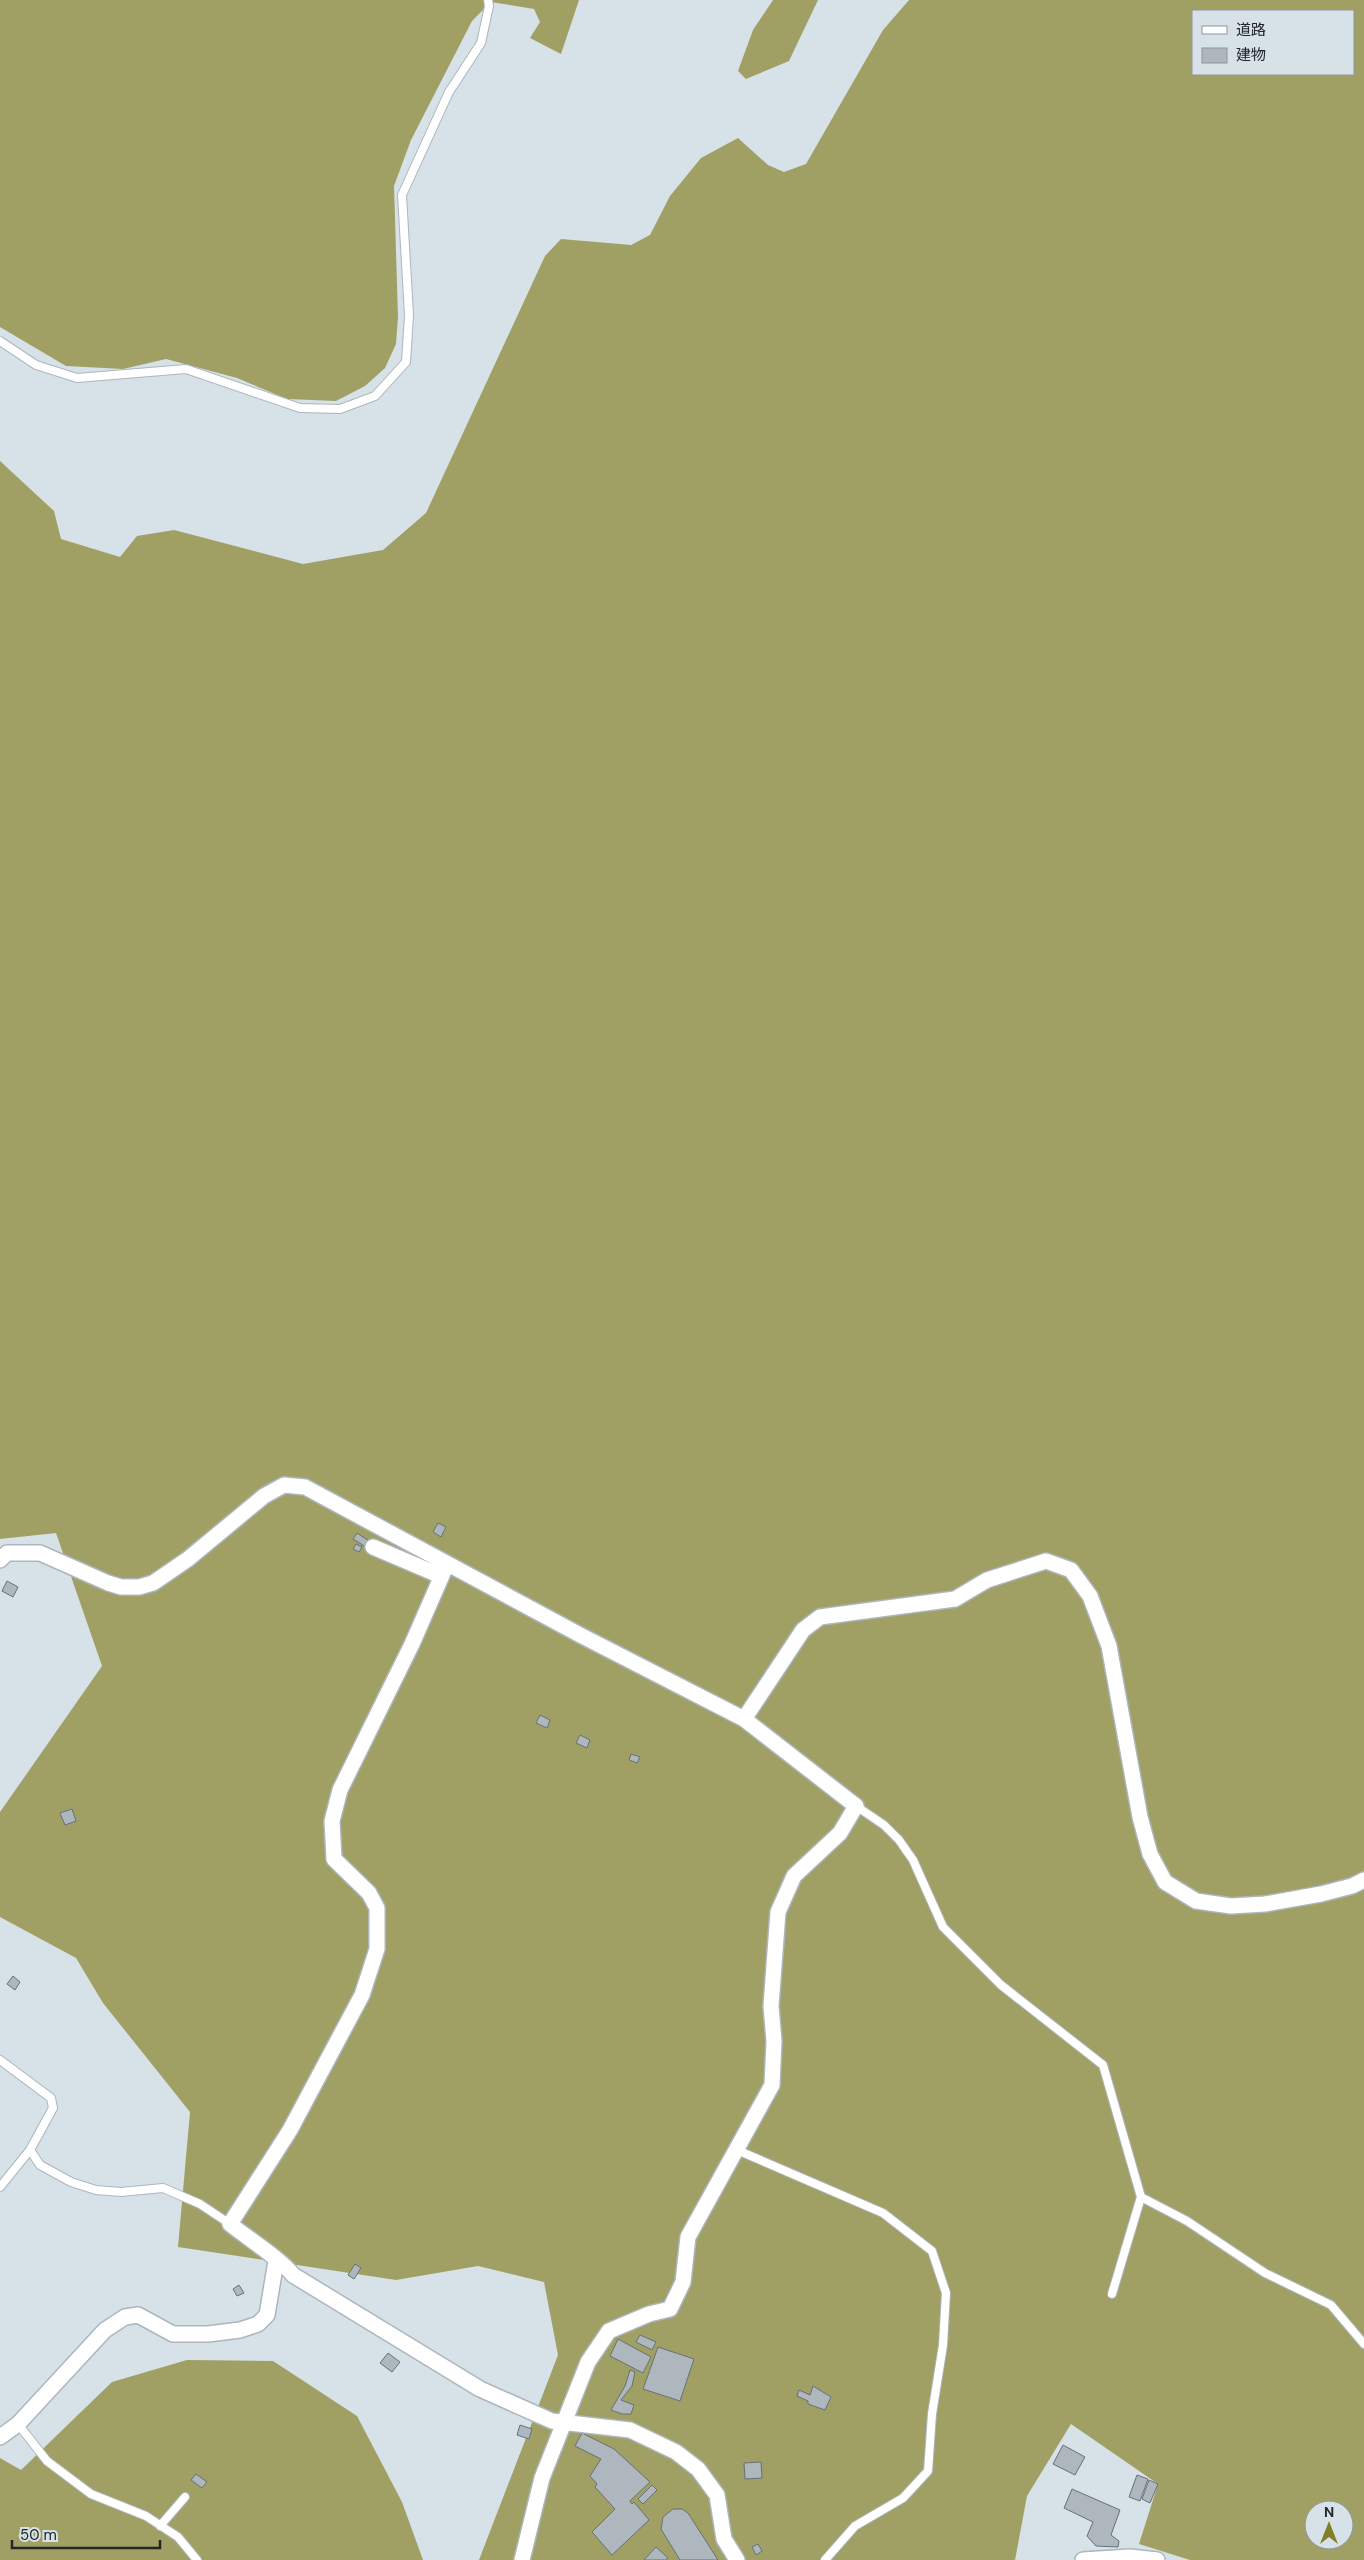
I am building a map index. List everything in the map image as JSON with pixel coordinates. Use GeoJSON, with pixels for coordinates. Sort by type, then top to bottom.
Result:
{"type":"FeatureCollection","features":[{"type":"Feature","properties":{"kind":"street"},"geometry":{"type":"LineString","coordinates":[[0,1560],[7,1553],[40,1553],[121,1587],[139,1587],[153,1583],[188,1559],[264,1496],[284,1485],[305,1487],[444,1570],[744,1720],[856,1806],[840,1833],[794,1876],[778,1912],[771,2006],[774,2042],[772,2085],[688,2237],[683,2282],[670,2309],[648,2314],[609,2331],[588,2362],[542,2478],[522,2560]]}},
{"type":"Feature","properties":{"kind":"street"},"geometry":{"type":"LineString","coordinates":[[373,1547],[444,1570]]}},
{"type":"Feature","properties":{"kind":"street"},"geometry":{"type":"LineString","coordinates":[[744,1720],[803,1630],[820,1617],[955,1599],[987,1580],[1046,1561],[1071,1570],[1090,1596],[1109,1646],[1140,1817],[1150,1854],[1165,1882],[1196,1901],[1231,1906],[1265,1904],[1321,1894],[1352,1886],[1364,1880]]}},
{"type":"Feature","properties":{"kind":"street"},"geometry":{"type":"LineString","coordinates":[[444,1570],[412,1644],[340,1790],[332,1821],[334,1859],[369,1893],[376,1908],[376,1949],[362,1995],[290,2130],[230,2224],[276,2261],[286,2266],[293,2276],[480,2389],[552,2420],[630,2430],[676,2452],[698,2469],[717,2495],[724,2539],[737,2560]]}},
{"type":"Feature","properties":{"kind":"street"},"geometry":{"type":"LineString","coordinates":[[0,2437],[18,2424],[105,2330],[125,2317],[138,2315],[173,2334],[208,2334],[240,2330],[258,2324],[267,2315],[276,2261]]}},
{"type":"Feature","properties":{"kind":"street"},"geometry":{"type":"LineString","coordinates":[[1083,2560],[1130,2557],[1157,2560]]}},
{"type":"Feature","properties":{"kind":"lane"},"geometry":{"type":"LineString","coordinates":[[0,341],[36,365],[77,378],[186,369],[300,408],[340,409],[375,396],[406,362],[409,315],[402,195],[449,92],[481,43],[490,6],[488,0]]}},
{"type":"Feature","properties":{"kind":"lane"},"geometry":{"type":"LineString","coordinates":[[856,1806],[884,1826],[899,1840],[913,1860],[943,1927],[1001,1985],[1103,2065],[1141,2197],[1112,2294]]}},
{"type":"Feature","properties":{"kind":"lane"},"geometry":{"type":"LineString","coordinates":[[0,2060],[50,2098],[53,2108],[30,2150],[0,2187]]}},
{"type":"Feature","properties":{"kind":"lane"},"geometry":{"type":"LineString","coordinates":[[30,2150],[40,2165],[71,2182],[96,2190],[121,2192],[163,2188],[200,2204],[230,2224]]}},
{"type":"Feature","properties":{"kind":"lane"},"geometry":{"type":"LineString","coordinates":[[737,2150],[884,2213],[932,2251],[946,2292],[943,2345],[932,2414],[928,2471],[903,2498],[855,2526],[825,2560]]}},
{"type":"Feature","properties":{"kind":"lane"},"geometry":{"type":"LineString","coordinates":[[1141,2197],[1187,2221],[1265,2274],[1330,2305],[1364,2344]]}},
{"type":"Feature","properties":{"kind":"lane"},"geometry":{"type":"LineString","coordinates":[[18,2424],[48,2461],[91,2494],[146,2516],[178,2537],[198,2560]]}},
{"type":"Feature","properties":{"kind":"lane"},"geometry":{"type":"LineString","coordinates":[[160,2526],[185,2497]]}},
{"type":"Feature","properties":{"kind":"shaded area"},"geometry":{"type":"Polygon","coordinates":[[[0,0],[579,0],[561,54],[530,38],[540,22],[534,9],[491,2],[472,21],[411,140],[394,186],[398,317],[396,344],[385,368],[365,386],[336,401],[287,399],[237,378],[166,359],[123,369],[66,366],[0,327],[0,0]]]}},
{"type":"Feature","properties":{"kind":"shaded area"},"geometry":{"type":"Polygon","coordinates":[[[773,0],[818,0],[789,61],[746,79],[738,71],[753,30],[773,0]]]}},
{"type":"Feature","properties":{"kind":"shaded area"},"geometry":{"type":"Polygon","coordinates":[[[909,0],[1364,0],[1364,2560],[1190,2560],[1139,2544],[1158,2484],[1071,2424],[1027,2496],[1015,2560],[479,2560],[558,2355],[544,2282],[478,2266],[396,2280],[178,2247],[190,2112],[103,2003],[76,1958],[0,1917],[0,1812],[102,1666],[56,1533],[0,1539],[0,461],[54,511],[61,539],[120,557],[137,536],[174,530],[303,564],[383,550],[426,513],[545,256],[561,239],[631,245],[650,235],[670,196],[701,158],[738,138],[768,165],[784,172],[806,164],[883,30],[909,0]]]}},
{"type":"Feature","properties":{"kind":"shaded area"},"geometry":{"type":"Polygon","coordinates":[[[187,2360],[273,2361],[357,2416],[402,2502],[423,2560],[0,2560],[0,2458],[21,2470],[112,2382],[187,2360]]]}},
{"type":"Feature","properties":{"kind":"building"},"geometry":{"type":"Polygon","coordinates":[[[438,1523],[446,1527],[441,1537],[433,1532],[438,1523]]]}},
{"type":"Feature","properties":{"kind":"building"},"geometry":{"type":"Polygon","coordinates":[[[357,1533],[369,1541],[366,1547],[353,1539],[357,1533]]]}},
{"type":"Feature","properties":{"kind":"building"},"geometry":{"type":"Polygon","coordinates":[[[356,1544],[362,1547],[359,1552],[353,1549],[356,1544]]]}},
{"type":"Feature","properties":{"kind":"building"},"geometry":{"type":"Polygon","coordinates":[[[7,1581],[18,1587],[13,1597],[2,1591],[7,1581]]]}},
{"type":"Feature","properties":{"kind":"building"},"geometry":{"type":"Polygon","coordinates":[[[540,1715],[550,1720],[547,1728],[536,1723],[540,1715]]]}},
{"type":"Feature","properties":{"kind":"building"},"geometry":{"type":"Polygon","coordinates":[[[580,1735],[590,1740],[587,1748],[576,1743],[580,1735]]]}},
{"type":"Feature","properties":{"kind":"building"},"geometry":{"type":"Polygon","coordinates":[[[631,1754],[640,1757],[637,1763],[629,1760],[631,1754]]]}},
{"type":"Feature","properties":{"kind":"building"},"geometry":{"type":"Polygon","coordinates":[[[72,1809],[76,1821],[65,1825],[60,1813],[72,1809]]]}},
{"type":"Feature","properties":{"kind":"building"},"geometry":{"type":"Polygon","coordinates":[[[13,1976],[20,1982],[15,1990],[7,1984],[13,1976]]]}},
{"type":"Feature","properties":{"kind":"building"},"geometry":{"type":"Polygon","coordinates":[[[355,2264],[361,2268],[354,2279],[348,2275],[355,2264]]]}},
{"type":"Feature","properties":{"kind":"building"},"geometry":{"type":"Polygon","coordinates":[[[239,2285],[244,2293],[237,2296],[233,2289],[239,2285]]]}},
{"type":"Feature","properties":{"kind":"building"},"geometry":{"type":"Polygon","coordinates":[[[640,2335],[656,2342],[652,2350],[636,2342],[640,2335]]]}},
{"type":"Feature","properties":{"kind":"building"},"geometry":{"type":"Polygon","coordinates":[[[618,2339],[651,2357],[643,2373],[610,2356],[618,2339]]]}},
{"type":"Feature","properties":{"kind":"building"},"geometry":{"type":"Polygon","coordinates":[[[658,2347],[694,2359],[680,2401],[643,2389],[658,2347]]]}},
{"type":"Feature","properties":{"kind":"building"},"geometry":{"type":"Polygon","coordinates":[[[388,2353],[400,2362],[392,2372],[380,2363],[388,2353]]]}},
{"type":"Feature","properties":{"kind":"building"},"geometry":{"type":"Polygon","coordinates":[[[630,2370],[635,2372],[632,2386],[621,2400],[634,2405],[631,2414],[622,2414],[611,2410],[625,2386],[630,2370]]]}},
{"type":"Feature","properties":{"kind":"building"},"geometry":{"type":"Polygon","coordinates":[[[813,2386],[831,2397],[825,2410],[808,2404],[808,2401],[797,2396],[799,2390],[810,2395],[813,2386]]]}},
{"type":"Feature","properties":{"kind":"building"},"geometry":{"type":"Polygon","coordinates":[[[520,2425],[532,2429],[529,2439],[517,2435],[520,2425]]]}},
{"type":"Feature","properties":{"kind":"building"},"geometry":{"type":"Polygon","coordinates":[[[582,2433],[614,2449],[650,2482],[630,2501],[632,2504],[634,2502],[649,2520],[612,2555],[592,2532],[615,2509],[595,2487],[597,2484],[590,2476],[601,2459],[575,2446],[582,2433]]]}},
{"type":"Feature","properties":{"kind":"building"},"geometry":{"type":"Polygon","coordinates":[[[1063,2445],[1085,2457],[1075,2475],[1053,2464],[1063,2445]]]}},
{"type":"Feature","properties":{"kind":"building"},"geometry":{"type":"Polygon","coordinates":[[[761,2462],[762,2478],[745,2479],[744,2463],[761,2462]]]}},
{"type":"Feature","properties":{"kind":"building"},"geometry":{"type":"Polygon","coordinates":[[[196,2474],[207,2482],[202,2488],[191,2480],[196,2474]]]}},
{"type":"Feature","properties":{"kind":"building"},"geometry":{"type":"Polygon","coordinates":[[[1137,2475],[1148,2479],[1140,2501],[1129,2497],[1137,2475]]]}},
{"type":"Feature","properties":{"kind":"building"},"geometry":{"type":"Polygon","coordinates":[[[1149,2480],[1158,2484],[1150,2503],[1142,2499],[1149,2480]]]}},
{"type":"Feature","properties":{"kind":"building"},"geometry":{"type":"Polygon","coordinates":[[[652,2485],[657,2490],[643,2504],[638,2499],[652,2485]]]}},
{"type":"Feature","properties":{"kind":"building"},"geometry":{"type":"Polygon","coordinates":[[[1072,2489],[1120,2510],[1111,2535],[1119,2541],[1118,2547],[1096,2546],[1087,2536],[1093,2522],[1064,2508],[1072,2489]]]}},
{"type":"Feature","properties":{"kind":"building"},"geometry":{"type":"Polygon","coordinates":[[[673,2509],[682,2509],[688,2513],[718,2560],[680,2560],[661,2529],[663,2517],[673,2509]]]}},
{"type":"Feature","properties":{"kind":"building"},"geometry":{"type":"Polygon","coordinates":[[[758,2544],[762,2551],[756,2555],[752,2547],[758,2544]]]}},
{"type":"Feature","properties":{"kind":"building"},"geometry":{"type":"Polygon","coordinates":[[[656,2547],[668,2558],[666,2560],[644,2560],[656,2547]]]}}]}
